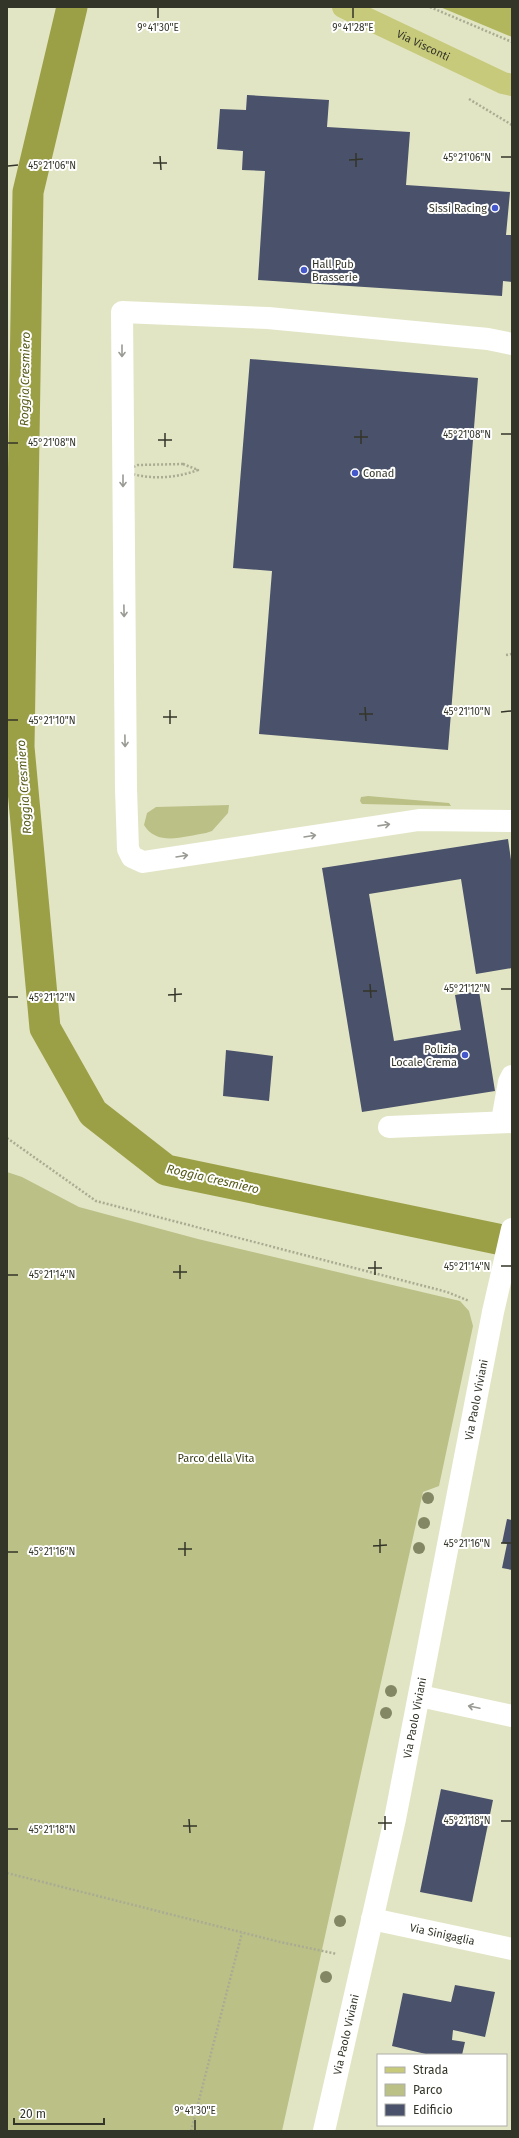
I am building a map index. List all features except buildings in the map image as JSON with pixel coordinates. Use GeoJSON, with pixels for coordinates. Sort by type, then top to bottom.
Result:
{"type":"FeatureCollection","features":[{"type":"Feature","properties":{"kind":"main road","name":"Via Visconti"},"geometry":{"type":"LineString","coordinates":[[343,7],[509,86]]}},
{"type":"Feature","properties":{"kind":"street"},"geometry":{"type":"LineString","coordinates":[[512,344],[488,339],[268,318],[122,312],[126,789],[128,849],[132,857],[143,862],[419,820],[512,821]]}},
{"type":"Feature","properties":{"kind":"street"},"geometry":{"type":"LineString","coordinates":[[389,1127],[507,1121],[510,1079]]}},
{"type":"Feature","properties":{"kind":"street","name":"Via Paolo Viviani"},"geometry":{"type":"LineString","coordinates":[[324,2131],[420,1696],[500,1307],[512,1229]]}},
{"type":"Feature","properties":{"kind":"street"},"geometry":{"type":"LineString","coordinates":[[420,1696],[512,1716]]}},
{"type":"Feature","properties":{"kind":"street","name":"Via Sinigaglia"},"geometry":{"type":"LineString","coordinates":[[372,1919],[512,1950]]}},
{"type":"Feature","properties":{"kind":"path"},"geometry":{"type":"LineString","coordinates":[[430,7],[512,42]]}},
{"type":"Feature","properties":{"kind":"path"},"geometry":{"type":"LineString","coordinates":[[183,464],[198,470],[181,476],[139,477],[123,471],[138,465],[183,464]]}},
{"type":"Feature","properties":{"kind":"path"},"geometry":{"type":"LineString","coordinates":[[506,655],[512,654]]}},
{"type":"Feature","properties":{"kind":"path"},"geometry":{"type":"LineString","coordinates":[[7,1138],[96,1201],[500,1307]]}},
{"type":"Feature","properties":{"kind":"path"},"geometry":{"type":"LineString","coordinates":[[7,1873],[242,1932],[363,1959]]}},
{"type":"Feature","properties":{"kind":"path"},"geometry":{"type":"LineString","coordinates":[[191,2131],[242,1932]]}},
{"type":"Feature","properties":{"kind":"green space"},"geometry":{"type":"Polygon","coordinates":[[[440,7],[512,7],[512,37],[440,7]]]}},
{"type":"Feature","properties":{"kind":"green space"},"geometry":{"type":"Polygon","coordinates":[[[368,796],[449,803],[451,806],[362,804],[360,801],[361,797],[368,796]]]}},
{"type":"Feature","properties":{"kind":"green space"},"geometry":{"type":"Polygon","coordinates":[[[229,805],[228,813],[212,831],[206,833],[181,838],[164,838],[156,836],[144,825],[147,813],[156,807],[229,805]]]}},
{"type":"Feature","properties":{"kind":"green space","name":"Parco della Vita"},"geometry":{"type":"Polygon","coordinates":[[[7,1172],[22,1177],[79,1207],[198,1239],[460,1301],[469,1311],[473,1326],[439,1486],[423,1492],[282,2131],[7,2131],[7,1172]]]}},
{"type":"Feature","properties":{"kind":"waterway","name":"Roggia Cresmiero"},"geometry":{"type":"LineString","coordinates":[[72,7],[28,192],[19,747],[45,1028],[93,1113],[166,1170],[512,1242]]}},
{"type":"Feature","properties":{"kind":"place","name":"Sissi Racing"},"geometry":{"type":"Point","coordinates":[495,208]}},
{"type":"Feature","properties":{"kind":"place","name":"Hall Pub Brasserie"},"geometry":{"type":"Point","coordinates":[304,270]}},
{"type":"Feature","properties":{"kind":"place","name":"Conad"},"geometry":{"type":"Point","coordinates":[355,473]}},
{"type":"Feature","properties":{"kind":"place","name":"Polizia Locale Crema"},"geometry":{"type":"Point","coordinates":[465,1055]}}]}
